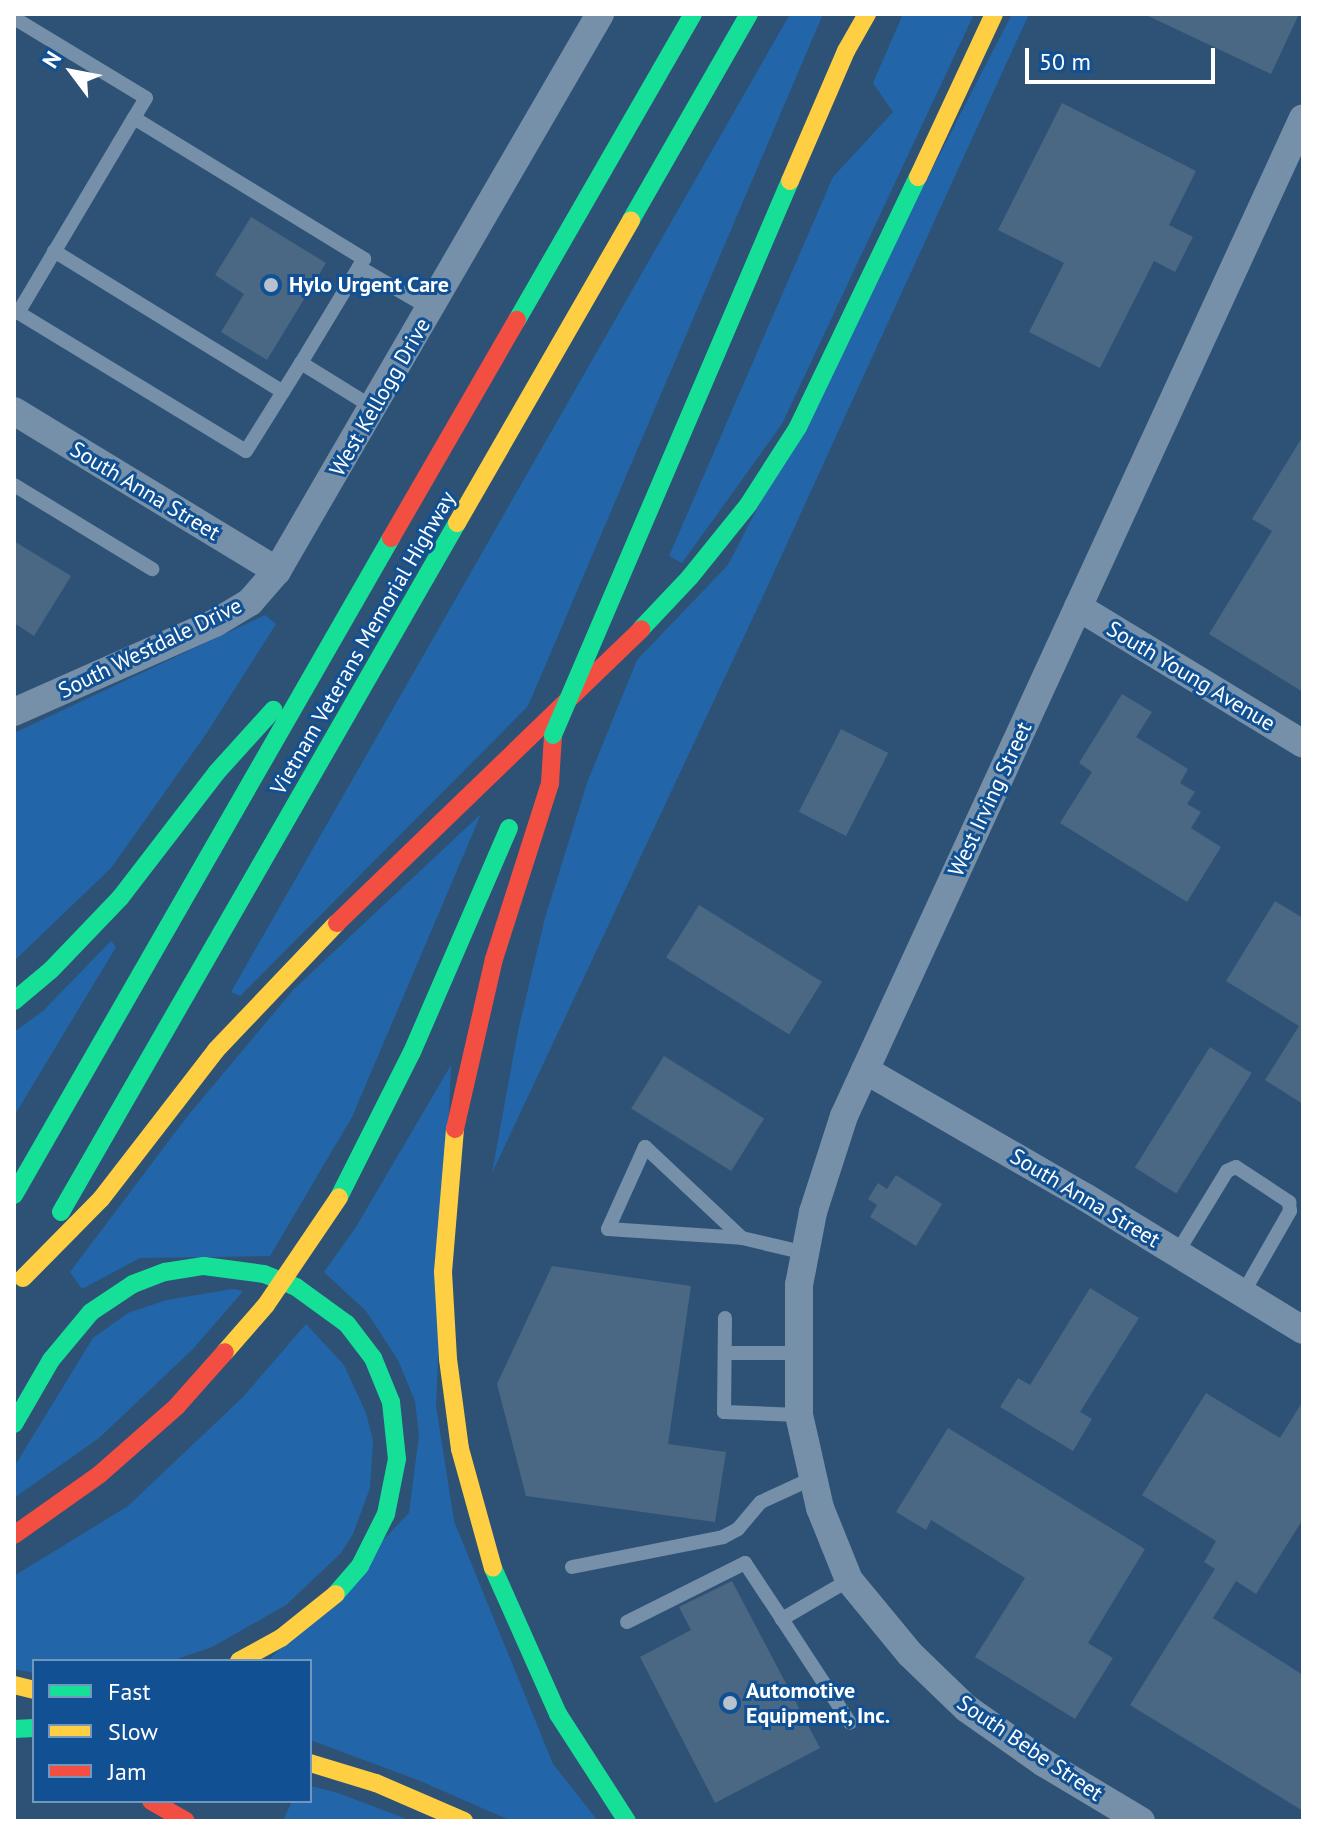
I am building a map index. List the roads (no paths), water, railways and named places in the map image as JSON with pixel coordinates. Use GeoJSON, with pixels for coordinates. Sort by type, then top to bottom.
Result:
{"type":"FeatureCollection","features":[{"type":"Feature","properties":{"kind":"highway","name":"Vietnam Veterans Memorial Highway"},"geometry":{"type":"LineString","coordinates":[[14,1195],[693,14]]}},
{"type":"Feature","properties":{"kind":"highway","name":"Vietnam Veterans Memorial Highway"},"geometry":{"type":"LineString","coordinates":[[18,1286],[430,575],[749,14]]}},
{"type":"Feature","properties":{"kind":"highway"},"geometry":{"type":"LineString","coordinates":[[533,774],[553,735],[860,14]]}},
{"type":"Feature","properties":{"kind":"highway"},"geometry":{"type":"LineString","coordinates":[[846,51],[867,14]]}},
{"type":"Feature","properties":{"kind":"highway"},"geometry":{"type":"LineString","coordinates":[[18,1286],[101,1199],[216,1050],[297,962],[647,623],[690,577],[748,505],[798,427],[822,382],[994,14]]}},
{"type":"Feature","properties":{"kind":"highway"},"geometry":{"type":"LineString","coordinates":[[14,1001],[51,970],[120,898],[217,772],[333,642]]}},
{"type":"Feature","properties":{"kind":"highway"},"geometry":{"type":"LineString","coordinates":[[553,735],[550,783],[494,959],[452,1142],[443,1272],[448,1359],[460,1449],[482,1537],[500,1589],[558,1714],[627,1821]]}},
{"type":"Feature","properties":{"kind":"highway"},"geometry":{"type":"LineString","coordinates":[[14,1535],[100,1474],[177,1406],[250,1325],[308,1247],[376,1128],[515,815]]}},
{"type":"Feature","properties":{"kind":"highway"},"geometry":{"type":"LineString","coordinates":[[14,1424],[51,1360],[91,1312],[133,1284],[165,1272],[204,1266],[264,1274],[296,1287],[347,1324],[373,1358],[391,1402],[397,1459],[386,1514],[360,1566],[337,1593],[281,1638],[243,1659]]}},
{"type":"Feature","properties":{"kind":"highway"},"geometry":{"type":"LineString","coordinates":[[312,1764],[376,1783],[464,1821]]}},
{"type":"Feature","properties":{"kind":"highway"},"geometry":{"type":"LineString","coordinates":[[154,1803],[186,1821]]}},
{"type":"Feature","properties":{"kind":"street","name":"West Kellogg Drive"},"geometry":{"type":"LineString","coordinates":[[277,571],[600,14]]}},
{"type":"Feature","properties":{"kind":"street","name":"West Irving Street"},"geometry":{"type":"LineString","coordinates":[[820,1508],[799,1415],[796,1353],[799,1285],[813,1212],[844,1116],[1303,118]]}},
{"type":"Feature","properties":{"kind":"street","name":"South Anna Street"},"geometry":{"type":"LineString","coordinates":[[14,411],[277,571]]}},
{"type":"Feature","properties":{"kind":"street","name":"South Westdale Drive"},"geometry":{"type":"LineString","coordinates":[[15,709],[215,623],[250,602],[277,571]]}},
{"type":"Feature","properties":{"kind":"street","name":"South Young Avenue"},"geometry":{"type":"LineString","coordinates":[[1078,607],[1303,744]]}},
{"type":"Feature","properties":{"kind":"street","name":"South Anna Street"},"geometry":{"type":"LineString","coordinates":[[865,1070],[1303,1330]]}},
{"type":"Feature","properties":{"kind":"street","name":"South Bebe Street"},"geometry":{"type":"LineString","coordinates":[[820,1508],[849,1580],[910,1654],[966,1708],[1044,1763],[1141,1821]]}},
{"type":"Feature","properties":{"kind":"lane"},"geometry":{"type":"LineString","coordinates":[[14,18],[146,98],[16,312],[246,451],[364,259],[134,118]]}},
{"type":"Feature","properties":{"kind":"lane"},"geometry":{"type":"LineString","coordinates":[[54,251],[283,392]]}},
{"type":"Feature","properties":{"kind":"lane"},"geometry":{"type":"LineString","coordinates":[[359,267],[431,309]]}},
{"type":"Feature","properties":{"kind":"lane"},"geometry":{"type":"LineString","coordinates":[[301,363],[374,408]]}},
{"type":"Feature","properties":{"kind":"lane"},"geometry":{"type":"LineString","coordinates":[[14,485],[152,569]]}},
{"type":"Feature","properties":{"kind":"lane"},"geometry":{"type":"LineString","coordinates":[[742,1238],[645,1147],[608,1229],[742,1238],[806,1253]]}},
{"type":"Feature","properties":{"kind":"lane"},"geometry":{"type":"LineString","coordinates":[[1177,1253],[1227,1171],[1236,1167],[1289,1202],[1290,1211],[1243,1293]]}},
{"type":"Feature","properties":{"kind":"lane"},"geometry":{"type":"LineString","coordinates":[[725,1318],[724,1412],[799,1415]]}},
{"type":"Feature","properties":{"kind":"lane"},"geometry":{"type":"LineString","coordinates":[[725,1353],[796,1353]]}},
{"type":"Feature","properties":{"kind":"lane"},"geometry":{"type":"LineString","coordinates":[[572,1567],[723,1537],[738,1529],[761,1502],[813,1478]]}},
{"type":"Feature","properties":{"kind":"lane"},"geometry":{"type":"LineString","coordinates":[[627,1622],[745,1563],[850,1723]]}},
{"type":"Feature","properties":{"kind":"lane"},"geometry":{"type":"LineString","coordinates":[[782,1619],[849,1580]]}},
{"type":"Feature","properties":{"kind":"place","name":"Hylo Urgent Care"},"geometry":{"type":"Point","coordinates":[271,285]}},
{"type":"Feature","properties":{"kind":"place","name":"Automotive Equipment, Inc."},"geometry":{"type":"Point","coordinates":[730,1703]}}]}
